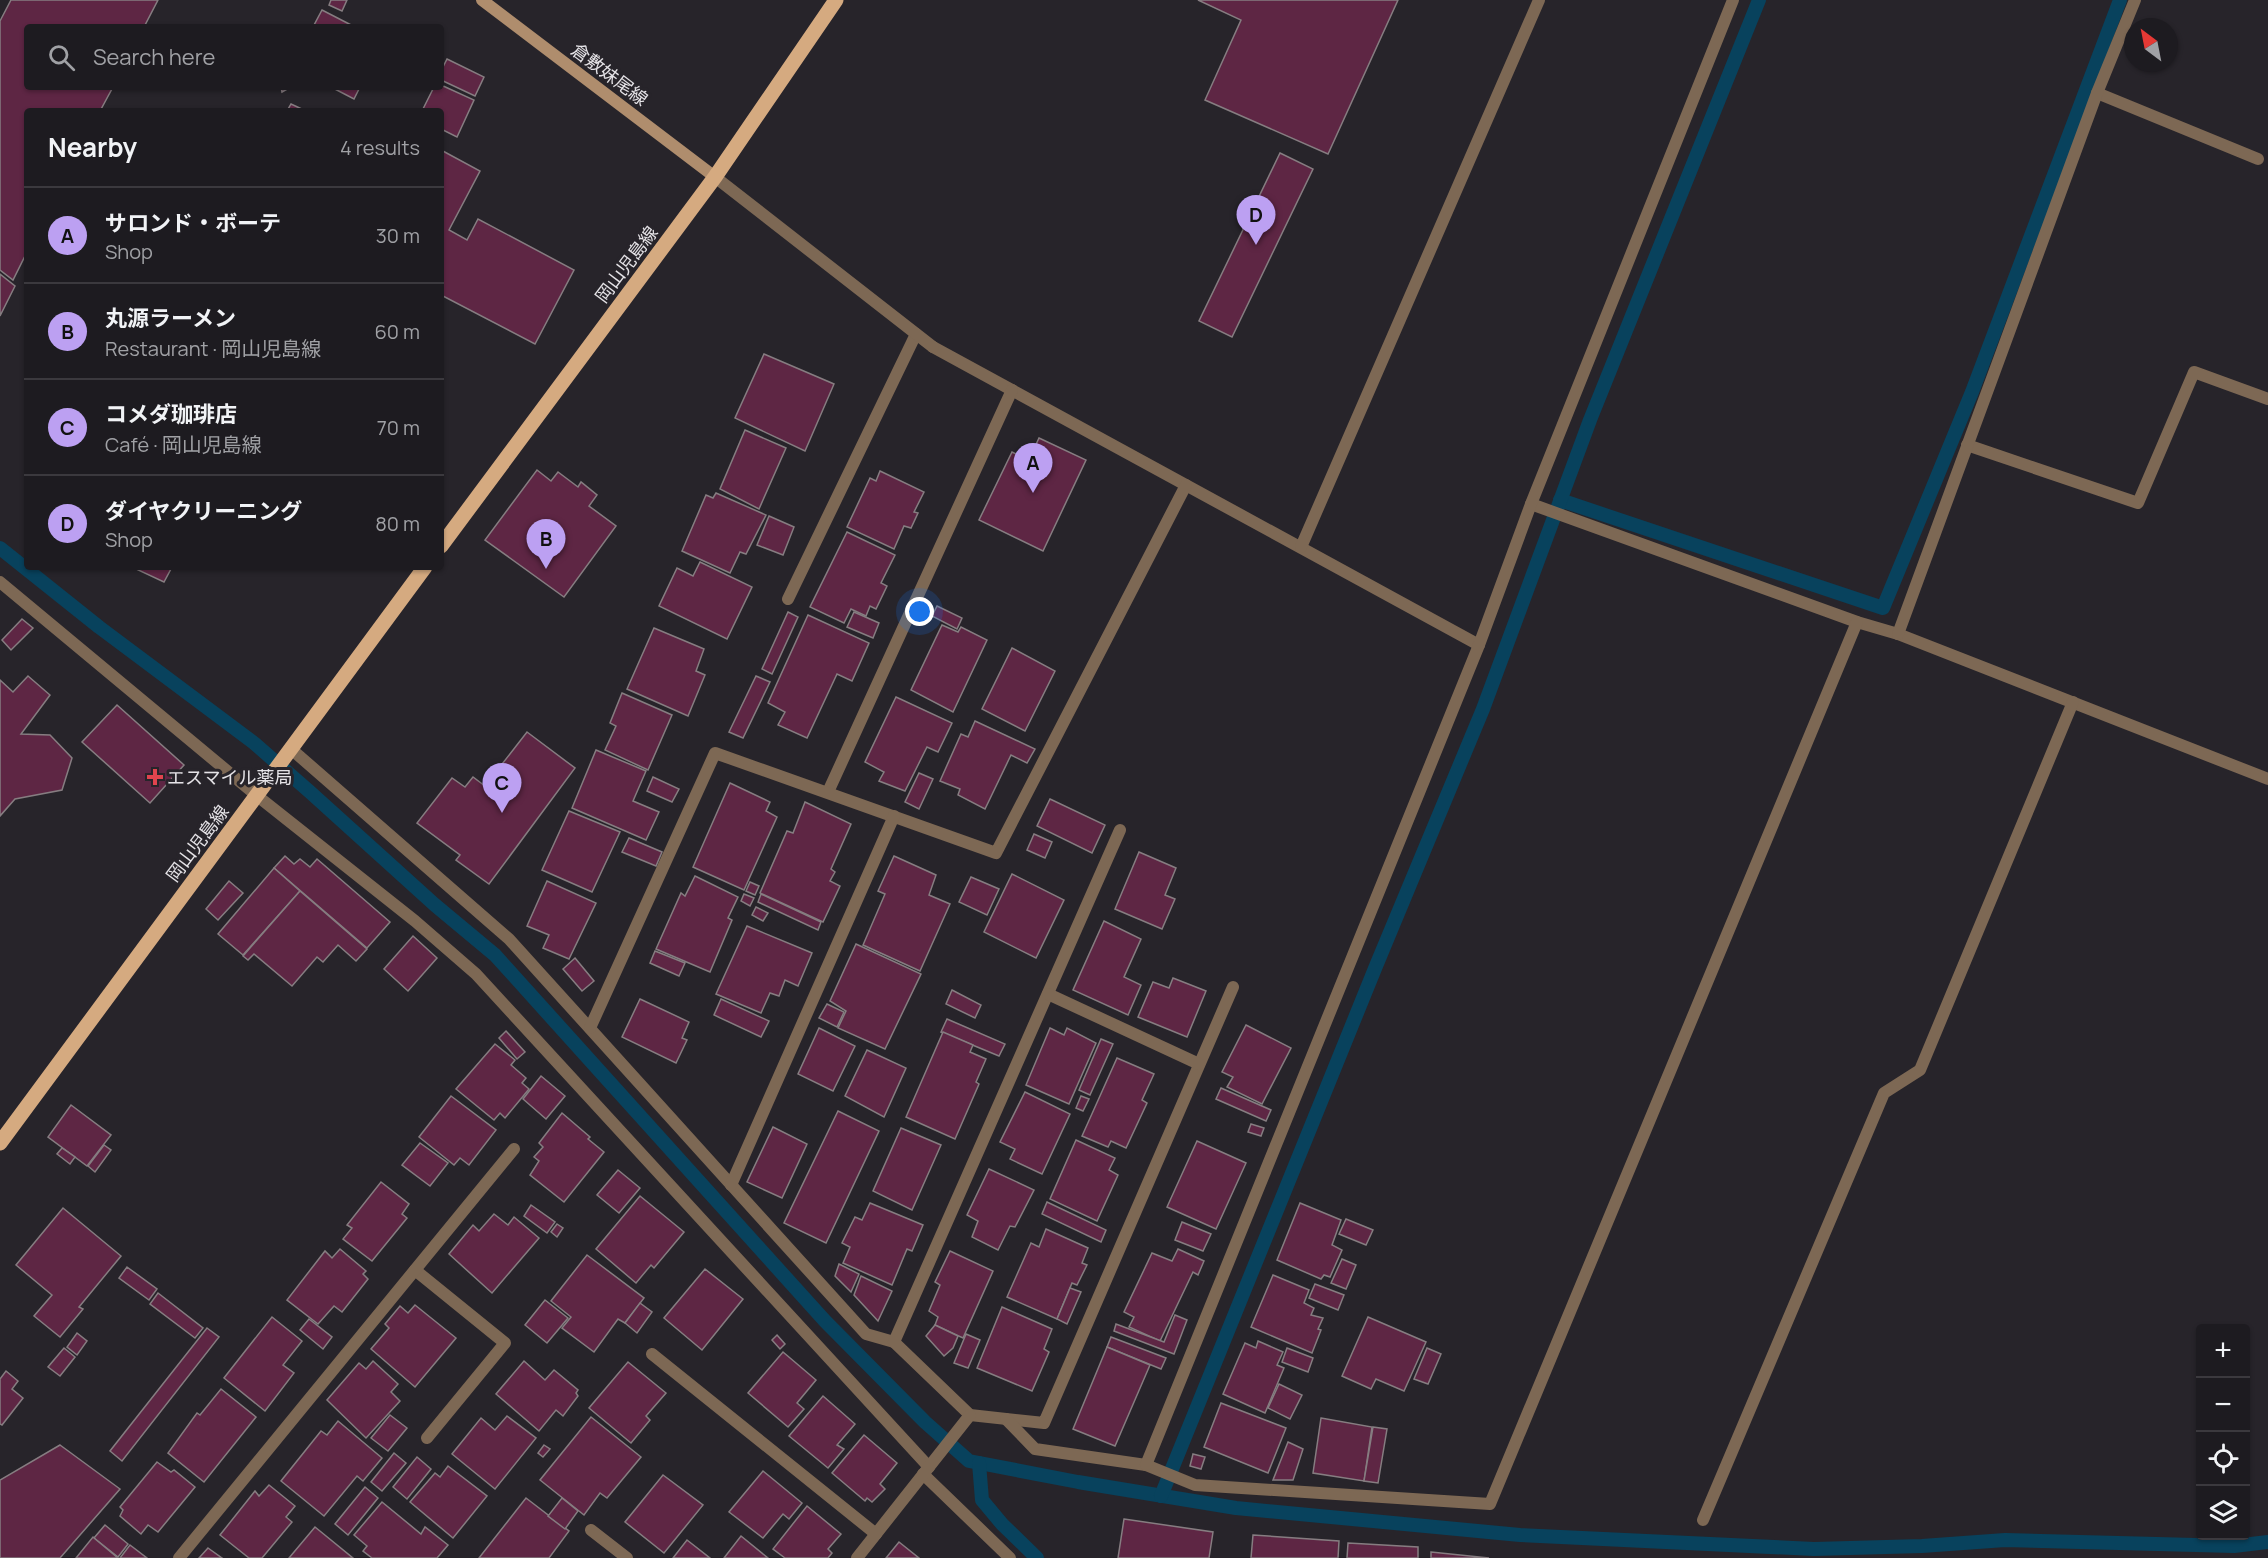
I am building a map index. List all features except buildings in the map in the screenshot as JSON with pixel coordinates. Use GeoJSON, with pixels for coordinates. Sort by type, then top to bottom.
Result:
{"type":"FeatureCollection","features":[{"type":"Feature","properties":{"kind":"main road","name":"倉敷妹尾線"},"geometry":{"type":"LineString","coordinates":[[482,0],[715,177]]}},
{"type":"Feature","properties":{"kind":"main road","name":"岡山児島線"},"geometry":{"type":"LineString","coordinates":[[444,542],[715,177],[836,0]]}},
{"type":"Feature","properties":{"kind":"main road","name":"岡山児島線"},"geometry":{"type":"LineString","coordinates":[[0,1143],[423,570]]}},
{"type":"Feature","properties":{"kind":"street"},"geometry":{"type":"LineString","coordinates":[[1301,548],[1539,0]]}},
{"type":"Feature","properties":{"kind":"street"},"geometry":{"type":"LineString","coordinates":[[1152,1467],[1479,645],[1537,506],[1733,0]]}},
{"type":"Feature","properties":{"kind":"street"},"geometry":{"type":"LineString","coordinates":[[1898,634],[2097,93],[2135,0]]}},
{"type":"Feature","properties":{"kind":"street"},"geometry":{"type":"LineString","coordinates":[[2097,93],[2258,159]]}},
{"type":"Feature","properties":{"kind":"street"},"geometry":{"type":"LineString","coordinates":[[715,177],[933,347],[1479,645]]}},
{"type":"Feature","properties":{"kind":"street"},"geometry":{"type":"LineString","coordinates":[[788,599],[916,334]]}},
{"type":"Feature","properties":{"kind":"street"},"geometry":{"type":"LineString","coordinates":[[1967,445],[2138,503],[2194,372],[2268,399]]}},
{"type":"Feature","properties":{"kind":"street"},"geometry":{"type":"LineString","coordinates":[[828,792],[1011,390]]}},
{"type":"Feature","properties":{"kind":"street"},"geometry":{"type":"LineString","coordinates":[[590,1028],[715,753],[996,853],[1186,485]]}},
{"type":"Feature","properties":{"kind":"street"},"geometry":{"type":"LineString","coordinates":[[1537,506],[1857,622],[1898,634],[2268,778]]}},
{"type":"Feature","properties":{"kind":"street"},"geometry":{"type":"LineString","coordinates":[[0,582],[256,795],[415,921],[476,974],[929,1466],[1010,1558]]}},
{"type":"Feature","properties":{"kind":"street"},"geometry":{"type":"LineString","coordinates":[[1006,1419],[1035,1449],[1152,1467],[1195,1485],[1491,1504],[1857,622]]}},
{"type":"Feature","properties":{"kind":"street"},"geometry":{"type":"LineString","coordinates":[[1703,1520],[1884,1093],[1920,1070],[2073,702]]}},
{"type":"Feature","properties":{"kind":"street"},"geometry":{"type":"LineString","coordinates":[[288,753],[509,939],[866,1334],[894,1342],[970,1415],[1044,1424],[1233,987]]}},
{"type":"Feature","properties":{"kind":"street"},"geometry":{"type":"LineString","coordinates":[[731,1185],[894,816]]}},
{"type":"Feature","properties":{"kind":"street"},"geometry":{"type":"LineString","coordinates":[[894,1342],[1120,830]]}},
{"type":"Feature","properties":{"kind":"street"},"geometry":{"type":"LineString","coordinates":[[1048,994],[1199,1064]]}},
{"type":"Feature","properties":{"kind":"street"},"geometry":{"type":"LineString","coordinates":[[178,1558],[514,1149]]}},
{"type":"Feature","properties":{"kind":"street"},"geometry":{"type":"LineString","coordinates":[[415,1270],[505,1343],[427,1438]]}},
{"type":"Feature","properties":{"kind":"street"},"geometry":{"type":"LineString","coordinates":[[652,1354],[876,1534]]}},
{"type":"Feature","properties":{"kind":"street"},"geometry":{"type":"LineString","coordinates":[[857,1558],[970,1415]]}},
{"type":"Feature","properties":{"kind":"street"},"geometry":{"type":"LineString","coordinates":[[591,1530],[627,1558]]}},
{"type":"Feature","properties":{"kind":"waterway"},"geometry":{"type":"LineString","coordinates":[[1161,1496],[1483,709],[1590,420],[1759,0]]}},
{"type":"Feature","properties":{"kind":"waterway"},"geometry":{"type":"LineString","coordinates":[[1560,500],[1883,608],[1972,392],[2120,0]]}},
{"type":"Feature","properties":{"kind":"waterway"},"geometry":{"type":"LineString","coordinates":[[0,548],[24,567]]}},
{"type":"Feature","properties":{"kind":"waterway"},"geometry":{"type":"LineString","coordinates":[[28,570],[99,627],[254,743],[435,905],[495,955],[825,1321],[925,1422],[969,1461],[1236,1508],[1520,1535],[1814,1549],[1922,1546],[2005,1540],[2234,1546],[2268,1542]]}},
{"type":"Feature","properties":{"kind":"waterway"},"geometry":{"type":"LineString","coordinates":[[979,1463],[982,1500],[1002,1524],[1037,1558]]}},
{"type":"Feature","properties":{"kind":"place","name":"ダイヤクリーニング"},"geometry":{"type":"Point","coordinates":[1256,245]}},
{"type":"Feature","properties":{"kind":"place","name":"サロンド・ボーテ"},"geometry":{"type":"Point","coordinates":[1033,493]}},
{"type":"Feature","properties":{"kind":"place","name":"丸源ラーメン"},"geometry":{"type":"Point","coordinates":[546,569]}},
{"type":"Feature","properties":{"kind":"place","name":"エスマイル薬局"},"geometry":{"type":"Point","coordinates":[155,777]}},
{"type":"Feature","properties":{"kind":"place","name":"コメダ珈琲店"},"geometry":{"type":"Point","coordinates":[502,813]}}]}
